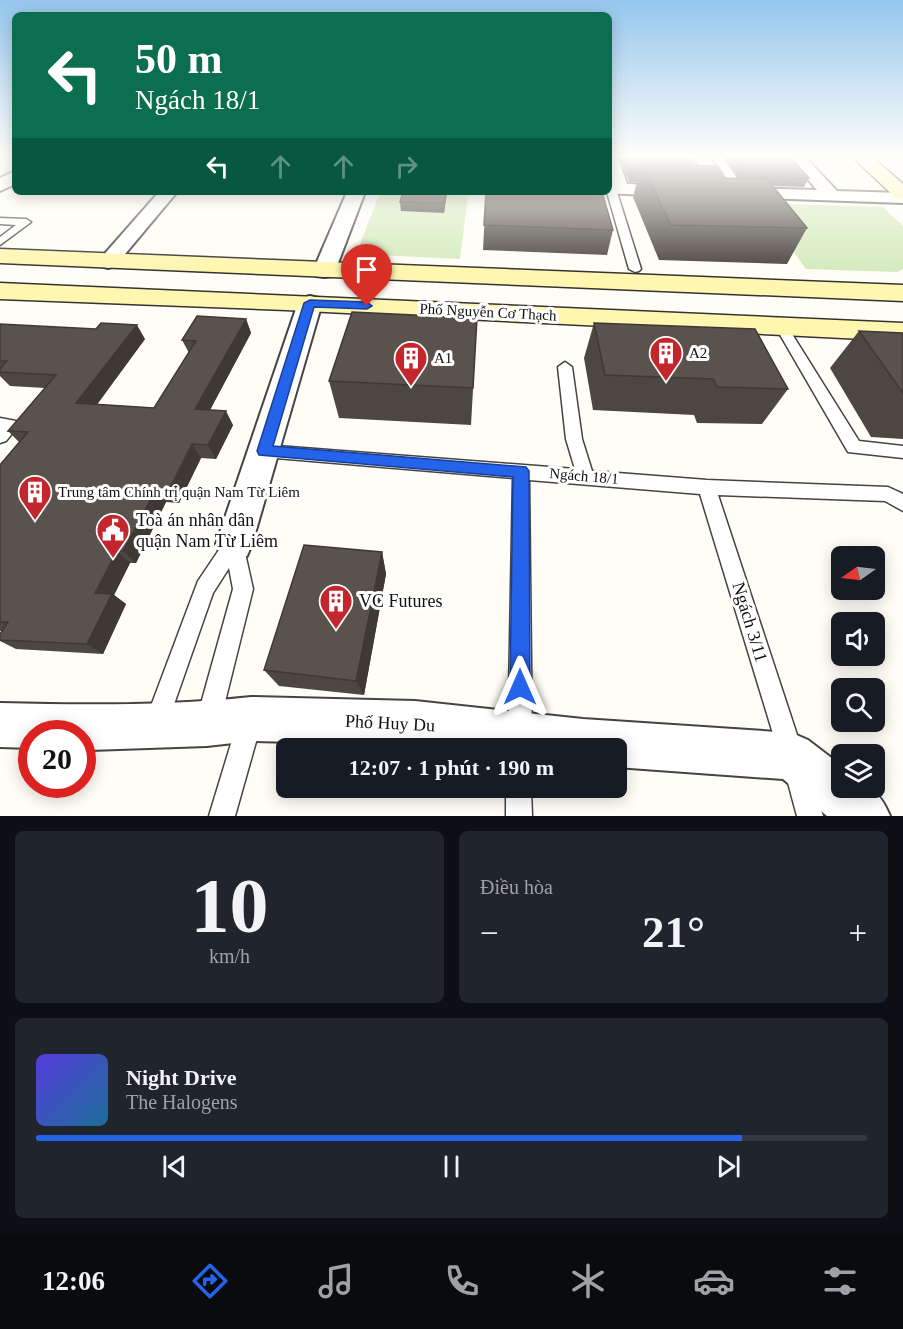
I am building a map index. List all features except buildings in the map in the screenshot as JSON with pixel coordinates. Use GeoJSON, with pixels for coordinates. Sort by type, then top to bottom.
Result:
{"type":"FeatureCollection","features":[{"type":"Feature","properties":{"kind":"street"},"geometry":{"type":"LineString","coordinates":[[780,194],[903,196]]}},
{"type":"Feature","properties":{"kind":"street"},"geometry":{"type":"LineString","coordinates":[[108,262],[165,195]]}},
{"type":"Feature","properties":{"kind":"street"},"geometry":{"type":"LineString","coordinates":[[234,544],[310,303],[355,195]]}},
{"type":"Feature","properties":{"kind":"street"},"geometry":{"type":"LineString","coordinates":[[0,256],[903,293]]}},
{"type":"Feature","properties":{"kind":"street","name":"Phố Nguyễn Cơ Thạch"},"geometry":{"type":"LineString","coordinates":[[0,291],[310,303],[903,332]]}},
{"type":"Feature","properties":{"kind":"street","name":"Phố Huy Du"},"geometry":{"type":"LineString","coordinates":[[0,725],[90,728],[207,724],[251,719],[415,723],[498,738]]}},
{"type":"Feature","properties":{"kind":"street","name":"Phố Huy Du"},"geometry":{"type":"LineString","coordinates":[[627,745],[792,756]]}},
{"type":"Feature","properties":{"kind":"street"},"geometry":{"type":"LineString","coordinates":[[792,756],[865,816]]}},
{"type":"Feature","properties":{"kind":"lane"},"geometry":{"type":"LineString","coordinates":[[615,194],[635,269]]}},
{"type":"Feature","properties":{"kind":"lane"},"geometry":{"type":"LineString","coordinates":[[0,221],[26,222],[0,242]]}},
{"type":"Feature","properties":{"kind":"lane"},"geometry":{"type":"LineString","coordinates":[[781,326],[854,447],[903,452]]}},
{"type":"Feature","properties":{"kind":"lane"},"geometry":{"type":"LineString","coordinates":[[565,367],[574,439],[585,476]]}},
{"type":"Feature","properties":{"kind":"lane"},"geometry":{"type":"LineString","coordinates":[[0,424],[11,424],[0,437]]}},
{"type":"Feature","properties":{"kind":"lane","name":"Ngách 18/1"},"geometry":{"type":"LineString","coordinates":[[264,451],[707,487],[888,494],[903,503]]}},
{"type":"Feature","properties":{"kind":"lane"},"geometry":{"type":"LineString","coordinates":[[520,738],[521,471]]}},
{"type":"Feature","properties":{"kind":"lane","name":"Ngách 3/11"},"geometry":{"type":"LineString","coordinates":[[707,487],[810,816]]}},
{"type":"Feature","properties":{"kind":"lane"},"geometry":{"type":"LineString","coordinates":[[207,724],[243,590],[234,544]]}},
{"type":"Feature","properties":{"kind":"lane"},"geometry":{"type":"LineString","coordinates":[[155,725],[205,588],[234,544]]}},
{"type":"Feature","properties":{"kind":"lane"},"geometry":{"type":"LineString","coordinates":[[222,816],[251,719]]}},
{"type":"Feature","properties":{"kind":"lane"},"geometry":{"type":"LineString","coordinates":[[519,798],[519,816]]}},
{"type":"Feature","properties":{"kind":"green space"},"geometry":{"type":"Polygon","coordinates":[[[379,195],[468,196],[460,259],[379,255],[360,244],[379,195]]]}},
{"type":"Feature","properties":{"kind":"green space"},"geometry":{"type":"Polygon","coordinates":[[[758,203],[883,207],[903,226],[903,269],[897,272],[806,269],[758,203]]]}},
{"type":"Feature","properties":{"kind":"place","name":"A2"},"geometry":{"type":"Point","coordinates":[666,382]}},
{"type":"Feature","properties":{"kind":"place","name":"A1"},"geometry":{"type":"Point","coordinates":[411,387]}},
{"type":"Feature","properties":{"kind":"place","name":"Trung tâm Chính trị quận Nam Từ Liêm"},"geometry":{"type":"Point","coordinates":[35,521]}},
{"type":"Feature","properties":{"kind":"place","name":"Toà án nhân dân quận Nam Từ Liêm"},"geometry":{"type":"Point","coordinates":[113,559]}},
{"type":"Feature","properties":{"kind":"place","name":"VC Futures"},"geometry":{"type":"Point","coordinates":[336,630]}},
{"type":"Feature","properties":{"kind":"route"},"geometry":{"type":"LineString","coordinates":[[367,306],[310,303],[264,451],[521,471],[520,687]]}}]}
